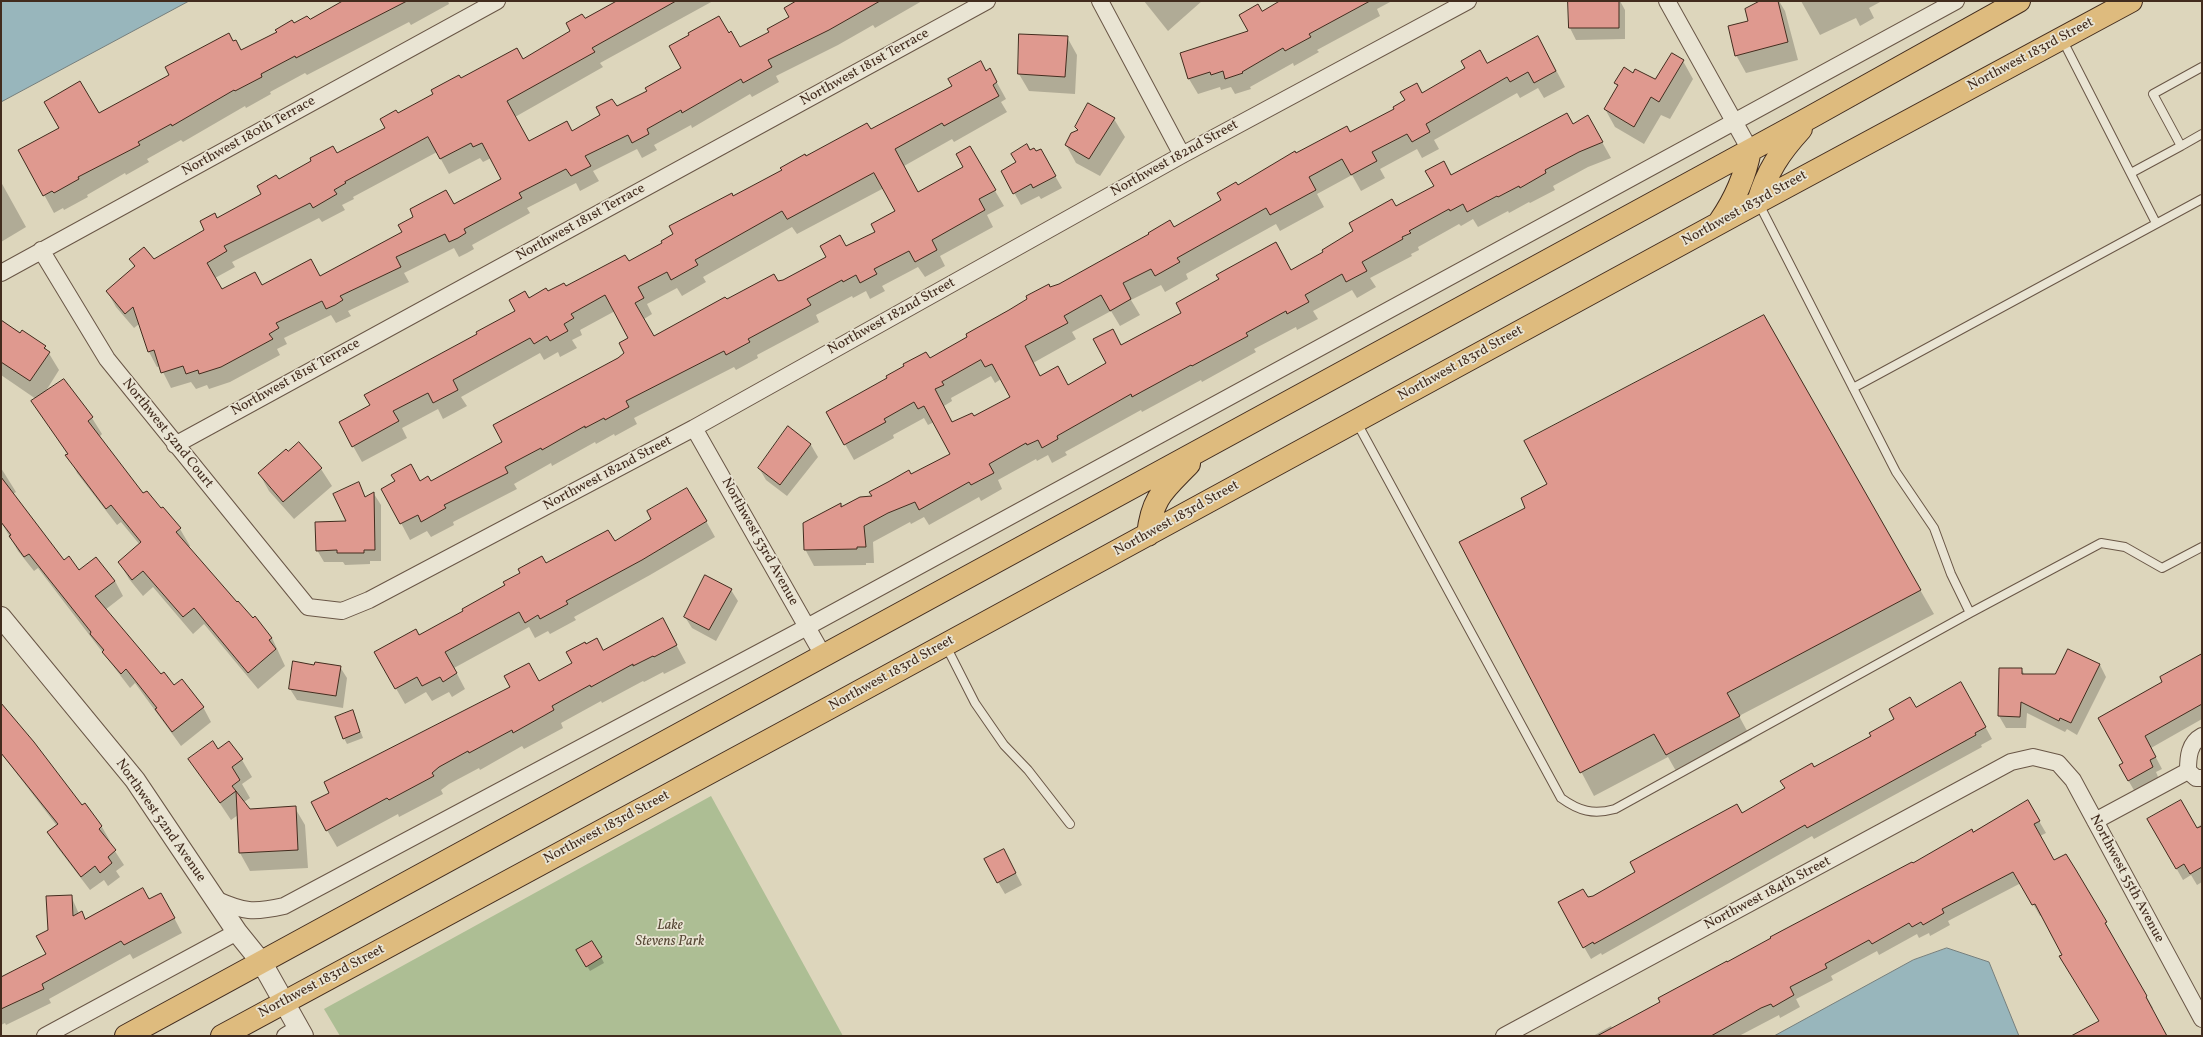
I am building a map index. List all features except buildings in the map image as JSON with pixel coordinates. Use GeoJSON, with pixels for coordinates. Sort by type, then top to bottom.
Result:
{"type":"FeatureCollection","features":[{"type":"Feature","properties":{"kind":"main road"},"geometry":{"type":"LineString","coordinates":[[126,1036],[824,657],[1811,117],[2019,1]]}},
{"type":"Feature","properties":{"kind":"main road","name":"Northwest 183rd Street"},"geometry":{"type":"LineString","coordinates":[[222,1036],[946,645],[1719,223],[2131,1]]}},
{"type":"Feature","properties":{"kind":"main road"},"geometry":{"type":"LineString","coordinates":[[1758,202],[1764,180],[1781,151],[1811,117]]}},
{"type":"Feature","properties":{"kind":"main road"},"geometry":{"type":"LineString","coordinates":[[1719,223],[1732,204],[1746,174],[1750,150]]}},
{"type":"Feature","properties":{"kind":"main road"},"geometry":{"type":"LineString","coordinates":[[1148,535],[1150,514],[1158,497],[1205,448]]}},
{"type":"Feature","properties":{"kind":"street","name":"Northwest 180th Terrace"},"geometry":{"type":"LineString","coordinates":[[1,273],[497,1]]}},
{"type":"Feature","properties":{"kind":"street","name":"Northwest 181st Terrace"},"geometry":{"type":"LineString","coordinates":[[175,445],[986,1]]}},
{"type":"Feature","properties":{"kind":"street"},"geometry":{"type":"LineString","coordinates":[[1100,1],[1182,155]]}},
{"type":"Feature","properties":{"kind":"street","name":"Northwest 182nd Street"},"geometry":{"type":"LineString","coordinates":[[308,607],[342,611],[369,600],[694,428],[1182,155],[1468,1]]}},
{"type":"Feature","properties":{"kind":"street"},"geometry":{"type":"LineString","coordinates":[[1667,1],[1733,122],[1750,150]]}},
{"type":"Feature","properties":{"kind":"street"},"geometry":{"type":"LineString","coordinates":[[214,899],[239,910],[261,911],[284,906],[807,627],[1956,1]]}},
{"type":"Feature","properties":{"kind":"street","name":"Northwest 52nd Court"},"geometry":{"type":"LineString","coordinates":[[41,250],[107,359],[175,445],[308,607]]}},
{"type":"Feature","properties":{"kind":"street","name":"Northwest 53rd Avenue"},"geometry":{"type":"LineString","coordinates":[[694,428],[824,657]]}},
{"type":"Feature","properties":{"kind":"street","name":"Northwest 52nd Avenue"},"geometry":{"type":"LineString","coordinates":[[1,617],[135,780],[214,899],[237,932],[262,963],[283,1002],[295,1033]]}},
{"type":"Feature","properties":{"kind":"street"},"geometry":{"type":"LineString","coordinates":[[2095,821],[2195,774],[2188,753],[2202,736]]}},
{"type":"Feature","properties":{"kind":"street","name":"Northwest 55th Avenue"},"geometry":{"type":"LineString","coordinates":[[2033,757],[2058,763],[2073,780],[2202,1019]]}},
{"type":"Feature","properties":{"kind":"street","name":"Northwest 184th Street"},"geometry":{"type":"LineString","coordinates":[[1504,1036],[2011,762],[2033,757]]}},
{"type":"Feature","properties":{"kind":"street"},"geometry":{"type":"LineString","coordinates":[[45,1036],[237,932]]}},
{"type":"Feature","properties":{"kind":"lane"},"geometry":{"type":"LineString","coordinates":[[2062,38],[2156,223]]}},
{"type":"Feature","properties":{"kind":"lane"},"geometry":{"type":"LineString","coordinates":[[2181,146],[2153,94],[2202,67]]}},
{"type":"Feature","properties":{"kind":"lane"},"geometry":{"type":"LineString","coordinates":[[2131,173],[2202,134]]}},
{"type":"Feature","properties":{"kind":"lane"},"geometry":{"type":"LineString","coordinates":[[1853,388],[2202,199]]}},
{"type":"Feature","properties":{"kind":"lane"},"geometry":{"type":"LineString","coordinates":[[1758,202],[1896,472],[1934,528],[1951,574],[1970,613]]}},
{"type":"Feature","properties":{"kind":"lane"},"geometry":{"type":"LineString","coordinates":[[1356,421],[1561,798],[1586,812],[1601,813],[1615,809],[1970,613],[2101,543],[2125,547],[2162,568],[2202,547]]}},
{"type":"Feature","properties":{"kind":"lane"},"geometry":{"type":"LineString","coordinates":[[946,645],[975,703],[1000,739],[1070,824]]}},
{"type":"Feature","properties":{"kind":"green space","name":"Lake Stevens Park"},"geometry":{"type":"Polygon","coordinates":[[[711,796],[843,1036],[340,1036],[324,1009],[711,796]]]}},
{"type":"Feature","properties":{"kind":"water"},"geometry":{"type":"Polygon","coordinates":[[[1,1],[189,1],[1,102],[1,1]]]}},
{"type":"Feature","properties":{"kind":"water"},"geometry":{"type":"Polygon","coordinates":[[[1947,948],[1989,962],[2019,1036],[1774,1036],[1913,960],[1947,948]]]}}]}
